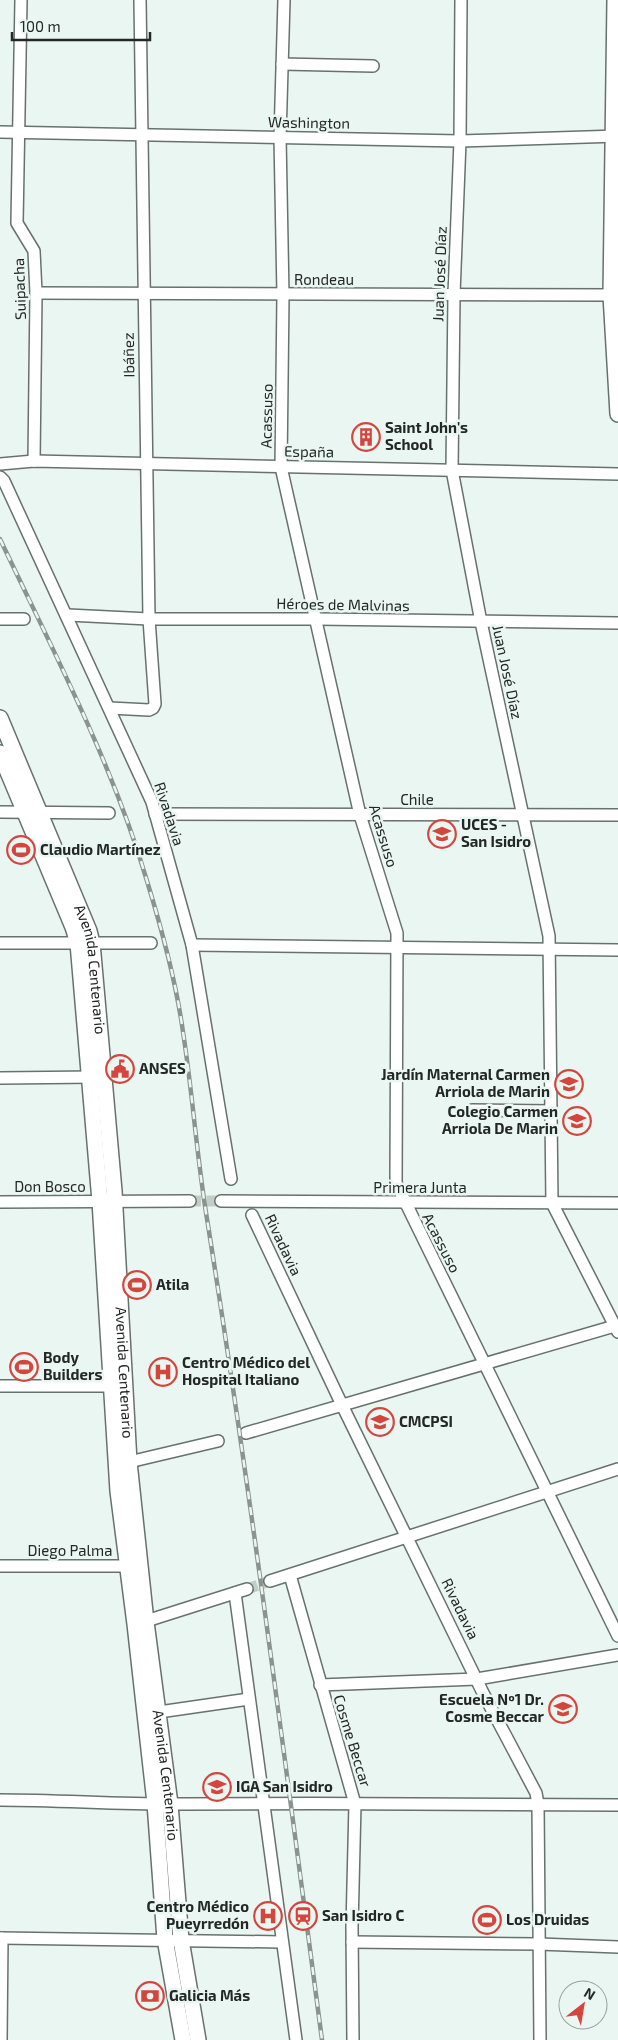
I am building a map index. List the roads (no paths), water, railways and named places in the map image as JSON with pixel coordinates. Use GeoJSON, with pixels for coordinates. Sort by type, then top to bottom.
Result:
{"type":"FeatureCollection","features":[{"type":"Feature","properties":{"kind":"main road"},"geometry":{"type":"LineString","coordinates":[[615,0],[616,136],[611,295],[618,414]]}},
{"type":"Feature","properties":{"kind":"main road","name":"Avenida Centenario"},"geometry":{"type":"LineString","coordinates":[[0,718],[31,812],[73,927],[85,943],[108,1201],[117,1386],[118,1491],[134,1566]]}},
{"type":"Feature","properties":{"kind":"main road","name":"Avenida Centenario"},"geometry":{"type":"LineString","coordinates":[[0,753],[31,812]]}},
{"type":"Feature","properties":{"kind":"main road","name":"Avenida Centenario"},"geometry":{"type":"LineString","coordinates":[[117,1386],[129,1462],[134,1566],[163,1804],[181,1940],[198,2040]]}},
{"type":"Feature","properties":{"kind":"main road","name":"Avenida Centenario"},"geometry":{"type":"LineString","coordinates":[[141,1623],[158,1712],[163,1804],[166,1939],[182,2040]]}},
{"type":"Feature","properties":{"kind":"street","name":"Suipacha"},"geometry":{"type":"LineString","coordinates":[[21,0],[17,223],[34,251],[36,294],[34,462]]}},
{"type":"Feature","properties":{"kind":"street","name":"Ibáñez"},"geometry":{"type":"LineString","coordinates":[[110,708],[149,710],[155,704],[149,619],[140,134],[140,0]]}},
{"type":"Feature","properties":{"kind":"street","name":"Acassuso"},"geometry":{"type":"LineString","coordinates":[[284,0],[280,137],[283,294],[281,467],[360,815],[397,933],[396,1183],[618,1636]]}},
{"type":"Feature","properties":{"kind":"street","name":"Juan José Díaz"},"geometry":{"type":"LineString","coordinates":[[461,0],[460,140],[454,294],[452,470],[481,622],[549,936],[552,1204],[617,1328]]}},
{"type":"Feature","properties":{"kind":"street"},"geometry":{"type":"LineString","coordinates":[[282,64],[374,66]]}},
{"type":"Feature","properties":{"kind":"street","name":"Washington"},"geometry":{"type":"LineString","coordinates":[[0,132],[460,140],[616,136]]}},
{"type":"Feature","properties":{"kind":"street","name":"Rondeau"},"geometry":{"type":"LineString","coordinates":[[36,294],[611,295]]}},
{"type":"Feature","properties":{"kind":"street","name":"España"},"geometry":{"type":"LineString","coordinates":[[0,464],[14,465],[34,462],[618,474]]}},
{"type":"Feature","properties":{"kind":"street","name":"Rivadavia"},"geometry":{"type":"LineString","coordinates":[[14,465],[2,479],[68,615],[152,802],[192,945],[231,1179]]}},
{"type":"Feature","properties":{"kind":"street","name":"Héroes de Malvinas"},"geometry":{"type":"LineString","coordinates":[[68,615],[149,619],[618,623]]}},
{"type":"Feature","properties":{"kind":"street"},"geometry":{"type":"LineString","coordinates":[[0,619],[24,620]]}},
{"type":"Feature","properties":{"kind":"street"},"geometry":{"type":"LineString","coordinates":[[0,812],[109,813]]}},
{"type":"Feature","properties":{"kind":"street","name":"Chile"},"geometry":{"type":"LineString","coordinates":[[155,814],[618,815]]}},
{"type":"Feature","properties":{"kind":"street"},"geometry":{"type":"LineString","coordinates":[[0,943],[151,943]]}},
{"type":"Feature","properties":{"kind":"street"},"geometry":{"type":"LineString","coordinates":[[192,945],[618,950]]}},
{"type":"Feature","properties":{"kind":"street"},"geometry":{"type":"LineString","coordinates":[[0,1078],[96,1077]]}},
{"type":"Feature","properties":{"kind":"street"},"geometry":{"type":"LineString","coordinates":[[472,1110],[552,1111]]}},
{"type":"Feature","properties":{"kind":"street"},"geometry":{"type":"LineString","coordinates":[[108,1201],[190,1202]]}},
{"type":"Feature","properties":{"kind":"street","name":"Don Bosco"},"geometry":{"type":"LineString","coordinates":[[0,1202],[108,1201]]}},
{"type":"Feature","properties":{"kind":"street","name":"Primera Junta"},"geometry":{"type":"LineString","coordinates":[[221,1201],[618,1203]]}},
{"type":"Feature","properties":{"kind":"street","name":"Rivadavia"},"geometry":{"type":"LineString","coordinates":[[252,1215],[342,1405],[477,1680],[536,1793],[538,1804],[540,2040]]}},
{"type":"Feature","properties":{"kind":"street"},"geometry":{"type":"LineString","coordinates":[[246,1433],[485,1363],[617,1328]]}},
{"type":"Feature","properties":{"kind":"street"},"geometry":{"type":"LineString","coordinates":[[0,1386],[117,1386]]}},
{"type":"Feature","properties":{"kind":"street"},"geometry":{"type":"LineString","coordinates":[[129,1462],[218,1442]]}},
{"type":"Feature","properties":{"kind":"street"},"geometry":{"type":"LineString","coordinates":[[270,1581],[618,1469]]}},
{"type":"Feature","properties":{"kind":"street","name":"Diego Palma"},"geometry":{"type":"LineString","coordinates":[[0,1566],[134,1566]]}},
{"type":"Feature","properties":{"kind":"street","name":"Cosme Beccar"},"geometry":{"type":"LineString","coordinates":[[290,1575],[355,1804],[352,1942],[353,2040]]}},
{"type":"Feature","properties":{"kind":"street"},"geometry":{"type":"LineString","coordinates":[[141,1623],[247,1589]]}},
{"type":"Feature","properties":{"kind":"street"},"geometry":{"type":"LineString","coordinates":[[235,1593],[296,2040]]}},
{"type":"Feature","properties":{"kind":"street"},"geometry":{"type":"LineString","coordinates":[[320,1685],[477,1680],[618,1655]]}},
{"type":"Feature","properties":{"kind":"street"},"geometry":{"type":"LineString","coordinates":[[158,1712],[249,1699]]}},
{"type":"Feature","properties":{"kind":"street"},"geometry":{"type":"LineString","coordinates":[[0,1800],[163,1804],[263,1802],[618,1805]]}},
{"type":"Feature","properties":{"kind":"street"},"geometry":{"type":"LineString","coordinates":[[1,2040],[1,1938],[282,1942]]}},
{"type":"Feature","properties":{"kind":"street"},"geometry":{"type":"LineString","coordinates":[[352,1942],[539,1944],[618,1947]]}},
{"type":"Feature","properties":{"kind":"tunnel"},"geometry":{"type":"LineString","coordinates":[[190,1201],[221,1201]]}},
{"type":"Feature","properties":{"kind":"tunnel"},"geometry":{"type":"LineString","coordinates":[[247,1589],[270,1581]]}},
{"type":"Feature","properties":{"kind":"railway"},"geometry":{"type":"LineString","coordinates":[[0,539],[61,665],[117,793],[147,881],[172,975],[190,1080],[204,1201],[253,1530],[322,2040]]}},
{"type":"Feature","properties":{"kind":"place","name":"Saint John's School"},"geometry":{"type":"Point","coordinates":[366,437]}},
{"type":"Feature","properties":{"kind":"place","name":"UCES - San Isidro"},"geometry":{"type":"Point","coordinates":[442,834]}},
{"type":"Feature","properties":{"kind":"place","name":"Claudio Martínez"},"geometry":{"type":"Point","coordinates":[21,850]}},
{"type":"Feature","properties":{"kind":"place","name":"ANSES"},"geometry":{"type":"Point","coordinates":[120,1069]}},
{"type":"Feature","properties":{"kind":"place","name":"Jardín Maternal Carmen Arriola de Marin"},"geometry":{"type":"Point","coordinates":[569,1084]}},
{"type":"Feature","properties":{"kind":"place","name":"Colegio Carmen Arriola De Marin"},"geometry":{"type":"Point","coordinates":[577,1121]}},
{"type":"Feature","properties":{"kind":"place","name":"Atila"},"geometry":{"type":"Point","coordinates":[137,1285]}},
{"type":"Feature","properties":{"kind":"place","name":"Body Builders"},"geometry":{"type":"Point","coordinates":[24,1367]}},
{"type":"Feature","properties":{"kind":"place","name":"Centro Médico del Hospital Italiano"},"geometry":{"type":"Point","coordinates":[163,1372]}},
{"type":"Feature","properties":{"kind":"place","name":"CMCPSI"},"geometry":{"type":"Point","coordinates":[380,1422]}},
{"type":"Feature","properties":{"kind":"place","name":"Escuela Nº1 Dr. Cosme Beccar"},"geometry":{"type":"Point","coordinates":[563,1709]}},
{"type":"Feature","properties":{"kind":"place","name":"IGA San Isidro"},"geometry":{"type":"Point","coordinates":[217,1787]}},
{"type":"Feature","properties":{"kind":"place","name":"Centro Médico Pueyrredón"},"geometry":{"type":"Point","coordinates":[268,1916]}},
{"type":"Feature","properties":{"kind":"place","name":"San Isidro C"},"geometry":{"type":"Point","coordinates":[303,1916]}},
{"type":"Feature","properties":{"kind":"place","name":"Los Druidas"},"geometry":{"type":"Point","coordinates":[487,1920]}},
{"type":"Feature","properties":{"kind":"place","name":"Galicia Más"},"geometry":{"type":"Point","coordinates":[150,1996]}}]}
